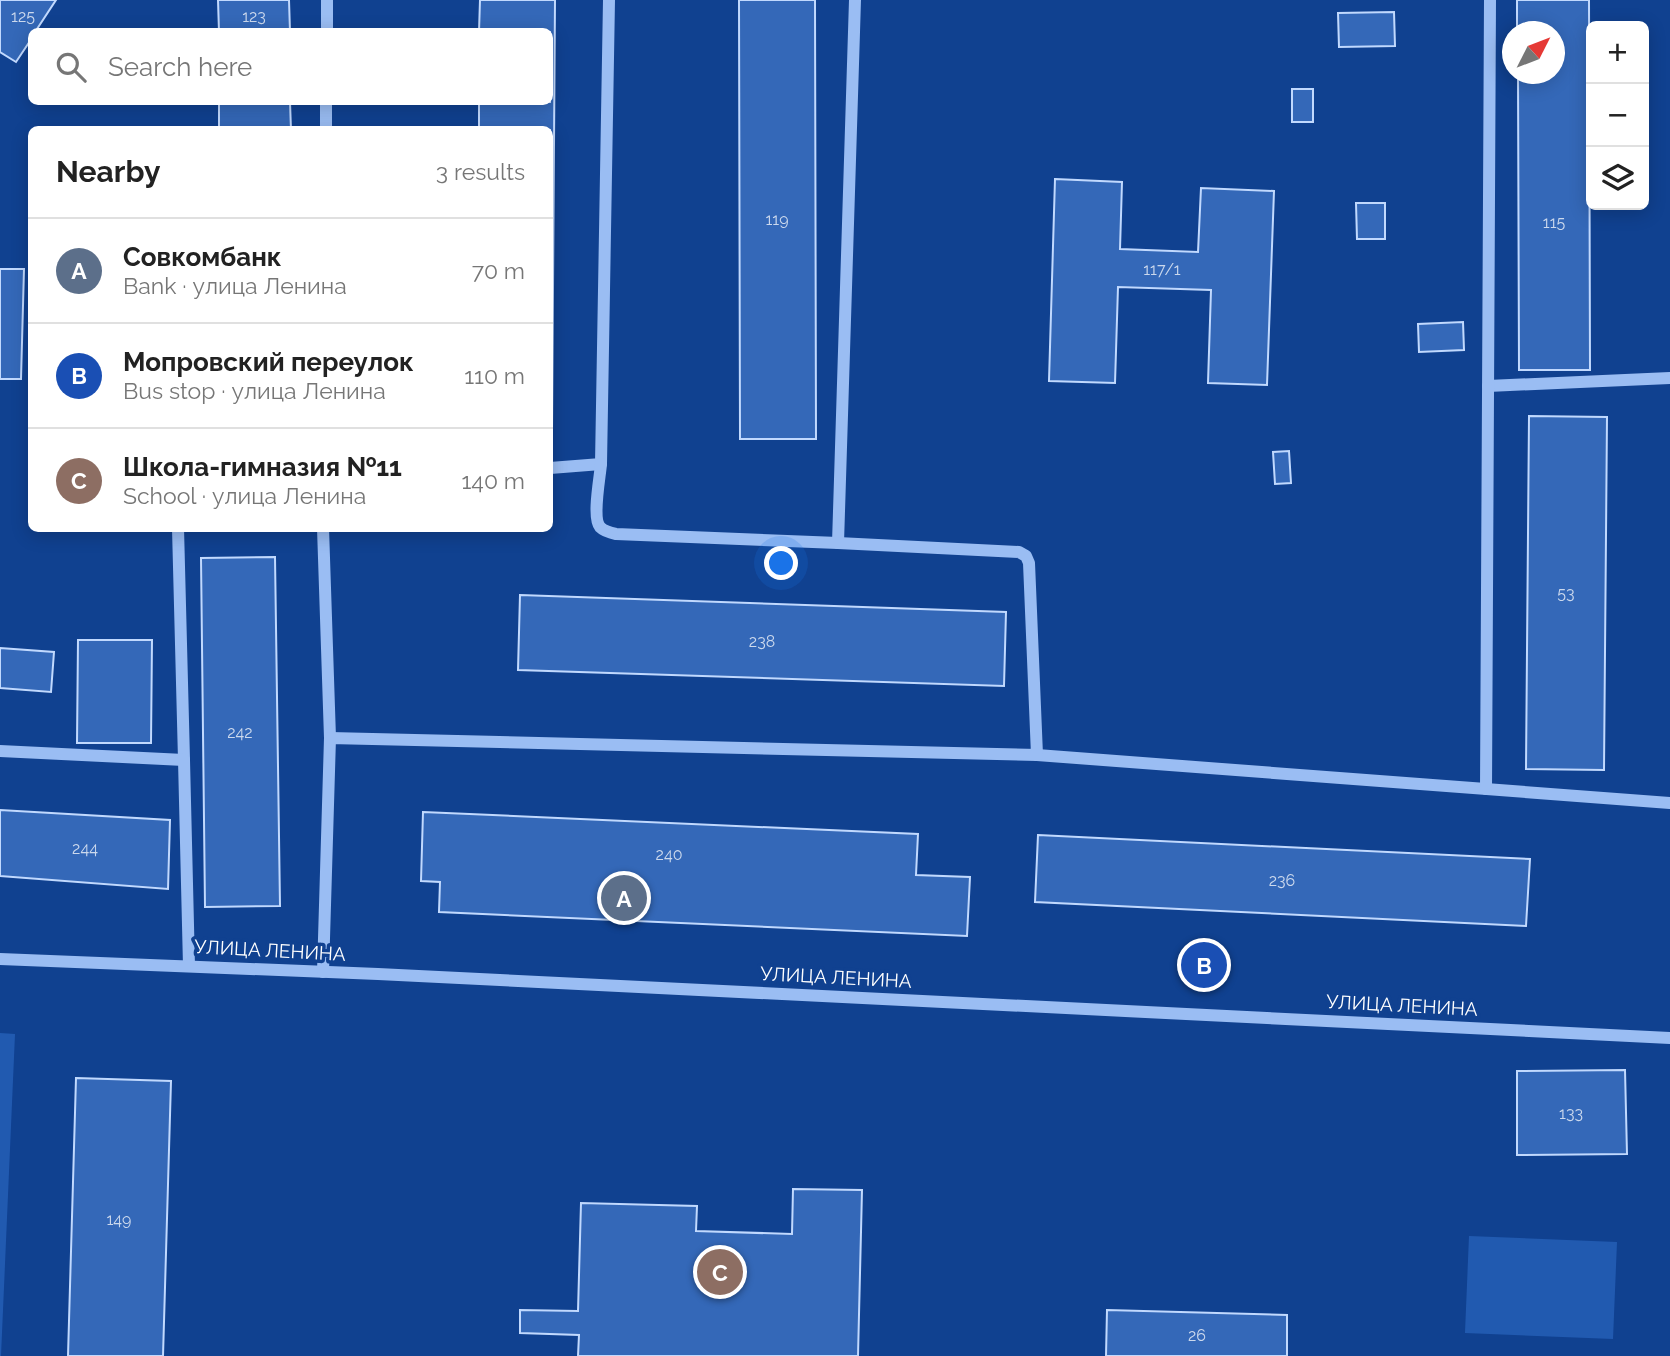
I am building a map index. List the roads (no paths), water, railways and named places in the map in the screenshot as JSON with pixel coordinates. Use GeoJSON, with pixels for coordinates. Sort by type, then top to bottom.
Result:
{"type":"FeatureCollection","features":[{"type":"Feature","properties":{"kind":"street"},"geometry":{"type":"LineString","coordinates":[[327,0],[327,28]]}},
{"type":"Feature","properties":{"kind":"street"},"geometry":{"type":"LineString","coordinates":[[610,0],[601,464],[597,522],[605,531],[616,534],[1020,552],[1026,556],[1029,564],[1037,755]]}},
{"type":"Feature","properties":{"kind":"street"},"geometry":{"type":"LineString","coordinates":[[838,543],[855,0]]}},
{"type":"Feature","properties":{"kind":"street"},"geometry":{"type":"LineString","coordinates":[[1486,789],[1490,0]]}},
{"type":"Feature","properties":{"kind":"street"},"geometry":{"type":"LineString","coordinates":[[326,105],[326,126]]}},
{"type":"Feature","properties":{"kind":"street"},"geometry":{"type":"LineString","coordinates":[[1488,386],[1670,378]]}},
{"type":"Feature","properties":{"kind":"street"},"geometry":{"type":"LineString","coordinates":[[553,468],[601,464]]}},
{"type":"Feature","properties":{"kind":"street"},"geometry":{"type":"LineString","coordinates":[[178,532],[189,966]]}},
{"type":"Feature","properties":{"kind":"street"},"geometry":{"type":"LineString","coordinates":[[323,532],[330,738],[323,972]]}},
{"type":"Feature","properties":{"kind":"street"},"geometry":{"type":"LineString","coordinates":[[330,738],[1037,755],[1670,803]]}},
{"type":"Feature","properties":{"kind":"street"},"geometry":{"type":"LineString","coordinates":[[0,751],[184,760]]}},
{"type":"Feature","properties":{"kind":"street","name":"УЛИЦА ЛЕНИНА"},"geometry":{"type":"LineString","coordinates":[[0,959],[323,972],[1670,1038]]}},
{"type":"Feature","properties":{"kind":"place","name":"Совкомбанк"},"geometry":{"type":"Point","coordinates":[624,898]}},
{"type":"Feature","properties":{"kind":"place","name":"Мопровский переулок"},"geometry":{"type":"Point","coordinates":[1204,965]}},
{"type":"Feature","properties":{"kind":"place","name":"Школа-гимназия №11"},"geometry":{"type":"Point","coordinates":[720,1272]}}]}
